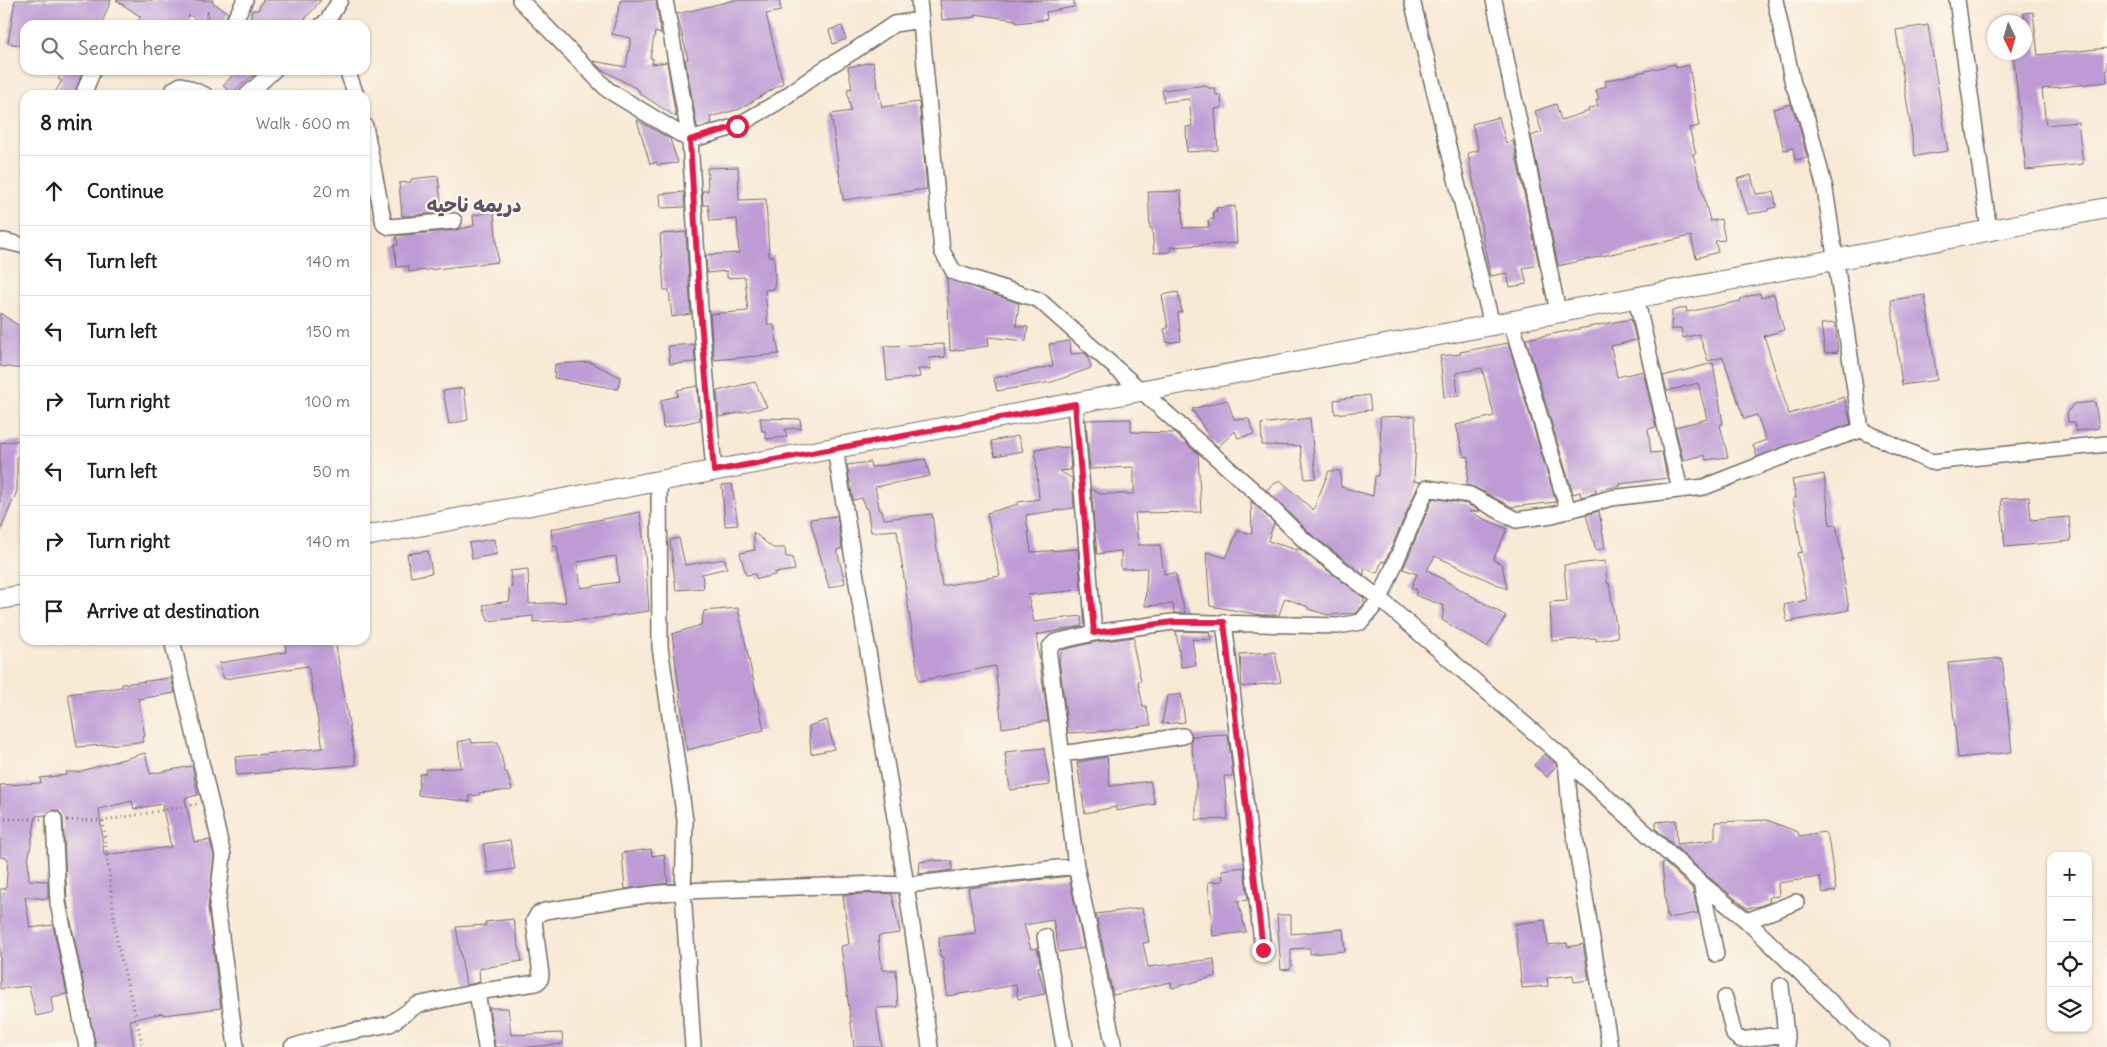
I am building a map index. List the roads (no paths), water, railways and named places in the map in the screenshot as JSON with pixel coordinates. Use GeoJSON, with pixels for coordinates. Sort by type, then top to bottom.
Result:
{"type":"FeatureCollection","features":[{"type":"Feature","properties":{"kind":"main road"},"geometry":{"type":"LineString","coordinates":[[370,535],[1835,261],[2107,208]]}},
{"type":"Feature","properties":{"kind":"main road"},"geometry":{"type":"LineString","coordinates":[[0,600],[20,596]]}},
{"type":"Feature","properties":{"kind":"street"},"geometry":{"type":"LineString","coordinates":[[235,20],[245,0]]}},
{"type":"Feature","properties":{"kind":"street"},"geometry":{"type":"LineString","coordinates":[[329,20],[340,0]]}},
{"type":"Feature","properties":{"kind":"street"},"geometry":{"type":"LineString","coordinates":[[520,0],[608,90],[690,140],[737,126],[778,102],[821,71],[894,24],[920,20]]}},
{"type":"Feature","properties":{"kind":"street"},"geometry":{"type":"LineString","coordinates":[[665,0],[690,140],[700,309],[714,471]]}},
{"type":"Feature","properties":{"kind":"street"},"geometry":{"type":"LineString","coordinates":[[919,0],[942,251],[954,272],[1039,300],[1254,491],[1306,542],[1380,599],[1566,760],[1701,883],[1747,921],[1866,1036],[1882,1047]]}},
{"type":"Feature","properties":{"kind":"street"},"geometry":{"type":"LineString","coordinates":[[1412,0],[1502,323],[1568,510]]}},
{"type":"Feature","properties":{"kind":"street"},"geometry":{"type":"LineString","coordinates":[[1494,0],[1558,312]]}},
{"type":"Feature","properties":{"kind":"street"},"geometry":{"type":"LineString","coordinates":[[1775,0],[1793,84],[1807,119],[1825,189],[1861,430]]}},
{"type":"Feature","properties":{"kind":"street"},"geometry":{"type":"LineString","coordinates":[[1956,0],[1989,231]]}},
{"type":"Feature","properties":{"kind":"street"},"geometry":{"type":"LineString","coordinates":[[84,90],[91,75]]}},
{"type":"Feature","properties":{"kind":"street"},"geometry":{"type":"LineString","coordinates":[[252,90],[269,75]]}},
{"type":"Feature","properties":{"kind":"street"},"geometry":{"type":"LineString","coordinates":[[349,75],[354,90]]}},
{"type":"Feature","properties":{"kind":"street"},"geometry":{"type":"LineString","coordinates":[[174,90],[180,85],[192,90]]}},
{"type":"Feature","properties":{"kind":"street"},"geometry":{"type":"LineString","coordinates":[[370,152],[384,224],[390,227],[454,221]]}},
{"type":"Feature","properties":{"kind":"street"},"geometry":{"type":"LineString","coordinates":[[4,241],[20,242]]}},
{"type":"Feature","properties":{"kind":"street"},"geometry":{"type":"LineString","coordinates":[[1636,298],[1680,490]]}},
{"type":"Feature","properties":{"kind":"street"},"geometry":{"type":"LineString","coordinates":[[1075,404],[1094,633]]}},
{"type":"Feature","properties":{"kind":"street"},"geometry":{"type":"LineString","coordinates":[[1114,1047],[1076,866],[1050,647],[1055,642],[1094,633],[1173,622],[1338,626],[1361,622],[1380,599],[1427,488],[1470,495],[1516,520],[1552,515],[1611,498],[1704,488],[1789,454],[1861,430],[1931,462],[2107,444]]}},
{"type":"Feature","properties":{"kind":"street"},"geometry":{"type":"LineString","coordinates":[[834,448],[906,886],[930,1047]]}},
{"type":"Feature","properties":{"kind":"street"},"geometry":{"type":"LineString","coordinates":[[659,481],[660,647],[685,820],[683,891],[693,1047]]}},
{"type":"Feature","properties":{"kind":"street"},"geometry":{"type":"LineString","coordinates":[[1224,622],[1263,950]]}},
{"type":"Feature","properties":{"kind":"street"},"geometry":{"type":"LineString","coordinates":[[173,645],[223,855],[217,907],[236,1047]]}},
{"type":"Feature","properties":{"kind":"street"},"geometry":{"type":"LineString","coordinates":[[1062,754],[1183,736]]}},
{"type":"Feature","properties":{"kind":"street"},"geometry":{"type":"LineString","coordinates":[[1566,760],[1571,817],[1610,1047]]}},
{"type":"Feature","properties":{"kind":"street"},"geometry":{"type":"LineString","coordinates":[[54,819],[58,903],[87,1047]]}},
{"type":"Feature","properties":{"kind":"street"},"geometry":{"type":"LineString","coordinates":[[292,1047],[324,1037],[390,1024],[417,1005],[477,992],[536,983],[540,980],[541,974],[534,921],[538,914],[545,911],[683,891],[880,884],[906,886],[1076,866]]}},
{"type":"Feature","properties":{"kind":"street"},"geometry":{"type":"LineString","coordinates":[[1701,883],[1716,954]]}},
{"type":"Feature","properties":{"kind":"street"},"geometry":{"type":"LineString","coordinates":[[1747,921],[1796,902]]}},
{"type":"Feature","properties":{"kind":"street"},"geometry":{"type":"LineString","coordinates":[[1045,937],[1064,1047]]}},
{"type":"Feature","properties":{"kind":"street"},"geometry":{"type":"LineString","coordinates":[[1725,998],[1734,1034],[1737,1038],[1741,1040],[1786,1041],[1781,986]]}},
{"type":"Feature","properties":{"kind":"street"},"geometry":{"type":"LineString","coordinates":[[477,992],[486,1047]]}},
{"type":"Feature","properties":{"kind":"district","name":"دریمه ناحیه"},"geometry":{"type":"Point","coordinates":[474,204]}}]}
